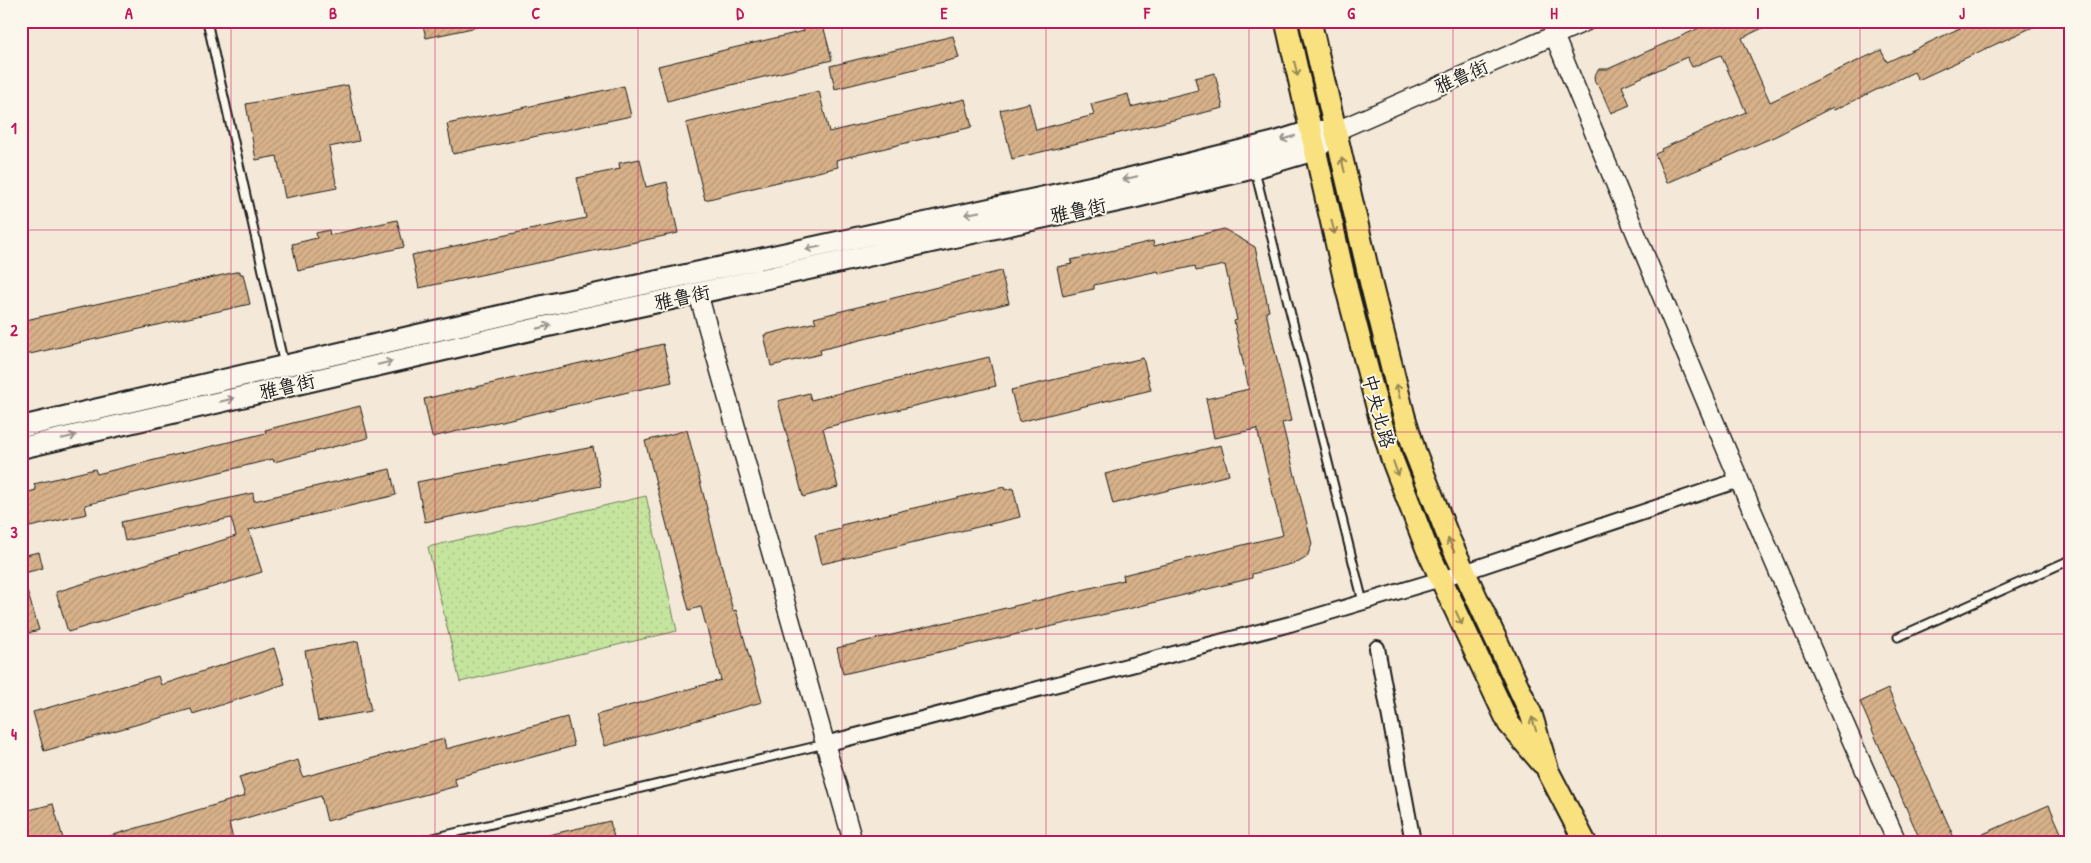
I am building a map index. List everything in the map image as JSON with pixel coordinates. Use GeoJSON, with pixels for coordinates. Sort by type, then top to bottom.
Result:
{"type":"FeatureCollection","features":[{"type":"Feature","properties":{"kind":"main road","name":"中央北路"},"geometry":{"type":"LineString","coordinates":[[1286,21],[1347,290],[1381,422],[1405,496],[1509,724],[1548,770]]}},
{"type":"Feature","properties":{"kind":"main road","name":"中央北路"},"geometry":{"type":"LineString","coordinates":[[1310,21],[1370,284],[1404,416],[1428,487],[1464,572],[1531,714],[1548,770],[1585,842]]}},
{"type":"Feature","properties":{"kind":"main road","name":"雅鲁街"},"geometry":{"type":"LineString","coordinates":[[21,448],[698,293],[1132,198],[1254,168],[1336,131]]}},
{"type":"Feature","properties":{"kind":"main road","name":"雅鲁街"},"geometry":{"type":"LineString","coordinates":[[21,427],[534,308],[1127,179],[1249,148],[1313,141]]}},
{"type":"Feature","properties":{"kind":"street","name":"雅鲁街"},"geometry":{"type":"LineString","coordinates":[[1336,131],[1587,21]]}},
{"type":"Feature","properties":{"kind":"street"},"geometry":{"type":"LineString","coordinates":[[1554,35],[1739,480],[1835,704],[1897,842]]}},
{"type":"Feature","properties":{"kind":"street"},"geometry":{"type":"LineString","coordinates":[[698,293],[853,842]]}},
{"type":"Feature","properties":{"kind":"street"},"geometry":{"type":"LineString","coordinates":[[825,744],[1290,624],[1464,572],[1739,480]]}},
{"type":"Feature","properties":{"kind":"street"},"geometry":{"type":"LineString","coordinates":[[1377,648],[1413,842]]}},
{"type":"Feature","properties":{"kind":"lane"},"geometry":{"type":"LineString","coordinates":[[208,21],[284,366]]}},
{"type":"Feature","properties":{"kind":"lane"},"geometry":{"type":"LineString","coordinates":[[1254,168],[1363,602]]}},
{"type":"Feature","properties":{"kind":"lane"},"geometry":{"type":"LineString","coordinates":[[1898,637],[2070,560]]}},
{"type":"Feature","properties":{"kind":"lane"},"geometry":{"type":"LineString","coordinates":[[417,842],[825,744]]}},
{"type":"Feature","properties":{"kind":"green space"},"geometry":{"type":"Polygon","coordinates":[[[646,496],[677,631],[460,682],[428,547],[646,496]]]}},
{"type":"Feature","properties":{"kind":"building"},"geometry":{"type":"Polygon","coordinates":[[[422,21],[476,21],[477,27],[426,38],[422,21]]]}},
{"type":"Feature","properties":{"kind":"building"},"geometry":{"type":"Polygon","coordinates":[[[802,21],[822,21],[832,60],[667,101],[658,66],[804,31],[802,21]]]}},
{"type":"Feature","properties":{"kind":"building"},"geometry":{"type":"Polygon","coordinates":[[[1715,21],[1777,21],[1742,38],[1770,102],[1881,50],[1887,62],[1975,21],[2046,21],[1918,80],[1914,72],[1834,110],[1833,107],[1776,136],[1667,183],[1655,154],[1662,151],[1661,149],[1746,112],[1721,55],[1692,67],[1687,57],[1622,86],[1630,105],[1611,113],[1600,88],[1595,83],[1594,76],[1599,69],[1608,69],[1715,21]]]}},
{"type":"Feature","properties":{"kind":"building"},"geometry":{"type":"Polygon","coordinates":[[[953,36],[959,58],[835,89],[830,66],[953,36]]]}},
{"type":"Feature","properties":{"kind":"building"},"geometry":{"type":"Polygon","coordinates":[[[1215,73],[1223,108],[1012,159],[1000,110],[1029,103],[1036,130],[1094,115],[1091,104],[1128,94],[1131,107],[1198,90],[1195,78],[1215,73]]]}},
{"type":"Feature","properties":{"kind":"building"},"geometry":{"type":"Polygon","coordinates":[[[348,85],[359,141],[329,147],[337,188],[285,198],[277,156],[256,160],[246,104],[348,85]]]}},
{"type":"Feature","properties":{"kind":"building"},"geometry":{"type":"Polygon","coordinates":[[[624,86],[631,116],[453,154],[447,124],[624,86]]]}},
{"type":"Feature","properties":{"kind":"building"},"geometry":{"type":"Polygon","coordinates":[[[819,91],[829,132],[965,99],[972,127],[836,160],[838,167],[705,200],[686,123],[819,91]]]}},
{"type":"Feature","properties":{"kind":"building"},"geometry":{"type":"Polygon","coordinates":[[[640,159],[646,187],[667,182],[678,233],[419,288],[412,255],[586,218],[577,178],[620,169],[619,163],[640,159]]]}},
{"type":"Feature","properties":{"kind":"building"},"geometry":{"type":"Polygon","coordinates":[[[397,220],[404,247],[298,271],[292,244],[317,238],[316,233],[329,230],[330,235],[397,220]]]}},
{"type":"Feature","properties":{"kind":"building"},"geometry":{"type":"Polygon","coordinates":[[[1224,229],[1255,247],[1269,311],[1266,312],[1291,421],[1282,423],[1312,544],[1307,557],[1299,562],[1252,574],[1252,578],[1132,608],[843,674],[837,648],[1124,580],[1123,575],[1283,535],[1257,429],[1214,438],[1206,399],[1249,389],[1234,321],[1237,320],[1225,265],[1196,271],[1195,266],[1159,274],[1158,271],[1094,285],[1094,289],[1063,296],[1057,267],[1072,264],[1071,260],[1153,241],[1154,246],[1224,229]]]}},
{"type":"Feature","properties":{"kind":"building"},"geometry":{"type":"Polygon","coordinates":[[[240,271],[240,274],[243,274],[250,304],[21,356],[21,324],[26,323],[26,320],[240,271]]]}},
{"type":"Feature","properties":{"kind":"building"},"geometry":{"type":"Polygon","coordinates":[[[1001,271],[1009,303],[820,350],[821,354],[771,366],[764,335],[816,322],[814,318],[1001,271]]]}},
{"type":"Feature","properties":{"kind":"building"},"geometry":{"type":"Polygon","coordinates":[[[663,344],[672,382],[432,437],[424,399],[663,344]]]}},
{"type":"Feature","properties":{"kind":"building"},"geometry":{"type":"Polygon","coordinates":[[[989,357],[996,386],[823,428],[838,487],[803,497],[778,401],[809,393],[811,400],[989,357]]]}},
{"type":"Feature","properties":{"kind":"building"},"geometry":{"type":"Polygon","coordinates":[[[1143,358],[1151,390],[1019,422],[1011,390],[1143,358]]]}},
{"type":"Feature","properties":{"kind":"building"},"geometry":{"type":"Polygon","coordinates":[[[360,406],[368,438],[274,462],[273,459],[85,505],[87,514],[21,529],[21,494],[36,490],[34,484],[95,469],[97,474],[266,433],[265,430],[360,406]]]}},
{"type":"Feature","properties":{"kind":"building"},"geometry":{"type":"Polygon","coordinates":[[[687,430],[733,611],[736,610],[762,702],[605,746],[596,715],[721,680],[701,607],[689,610],[645,441],[687,430]]]}},
{"type":"Feature","properties":{"kind":"building"},"geometry":{"type":"Polygon","coordinates":[[[1221,445],[1229,475],[1113,504],[1105,474],[1221,445]]]}},
{"type":"Feature","properties":{"kind":"building"},"geometry":{"type":"Polygon","coordinates":[[[593,447],[601,486],[425,522],[417,482],[593,447]]]}},
{"type":"Feature","properties":{"kind":"building"},"geometry":{"type":"Polygon","coordinates":[[[390,469],[396,495],[249,530],[262,572],[68,632],[56,592],[236,536],[231,518],[125,541],[121,522],[253,493],[254,501],[390,469]]]}},
{"type":"Feature","properties":{"kind":"building"},"geometry":{"type":"Polygon","coordinates":[[[1004,487],[1005,490],[1013,488],[1020,517],[822,564],[815,535],[841,529],[841,525],[1004,487]]]}},
{"type":"Feature","properties":{"kind":"building"},"geometry":{"type":"Polygon","coordinates":[[[39,552],[43,568],[21,574],[21,556],[39,552]]]}},
{"type":"Feature","properties":{"kind":"building"},"geometry":{"type":"Polygon","coordinates":[[[25,584],[39,630],[21,635],[21,585],[25,584]]]}},
{"type":"Feature","properties":{"kind":"building"},"geometry":{"type":"Polygon","coordinates":[[[358,641],[371,711],[318,721],[305,651],[358,641]]]}},
{"type":"Feature","properties":{"kind":"building"},"geometry":{"type":"Polygon","coordinates":[[[274,648],[285,684],[193,714],[191,709],[44,751],[33,712],[158,676],[161,685],[274,648]]]}},
{"type":"Feature","properties":{"kind":"building"},"geometry":{"type":"Polygon","coordinates":[[[1888,689],[1956,842],[1921,842],[1860,702],[1888,689]]]}},
{"type":"Feature","properties":{"kind":"building"},"geometry":{"type":"Polygon","coordinates":[[[567,717],[574,746],[454,778],[457,786],[327,821],[321,796],[229,823],[233,839],[224,842],[104,842],[103,838],[245,796],[239,777],[298,760],[303,777],[444,739],[446,749],[567,717]]]}},
{"type":"Feature","properties":{"kind":"building"},"geometry":{"type":"Polygon","coordinates":[[[53,804],[64,842],[21,842],[21,812],[53,804]]]}},
{"type":"Feature","properties":{"kind":"building"},"geometry":{"type":"Polygon","coordinates":[[[2049,805],[2065,842],[1965,842],[2049,805]]]}},
{"type":"Feature","properties":{"kind":"building"},"geometry":{"type":"Polygon","coordinates":[[[610,821],[615,842],[545,842],[544,836],[610,821]]]}}]}
